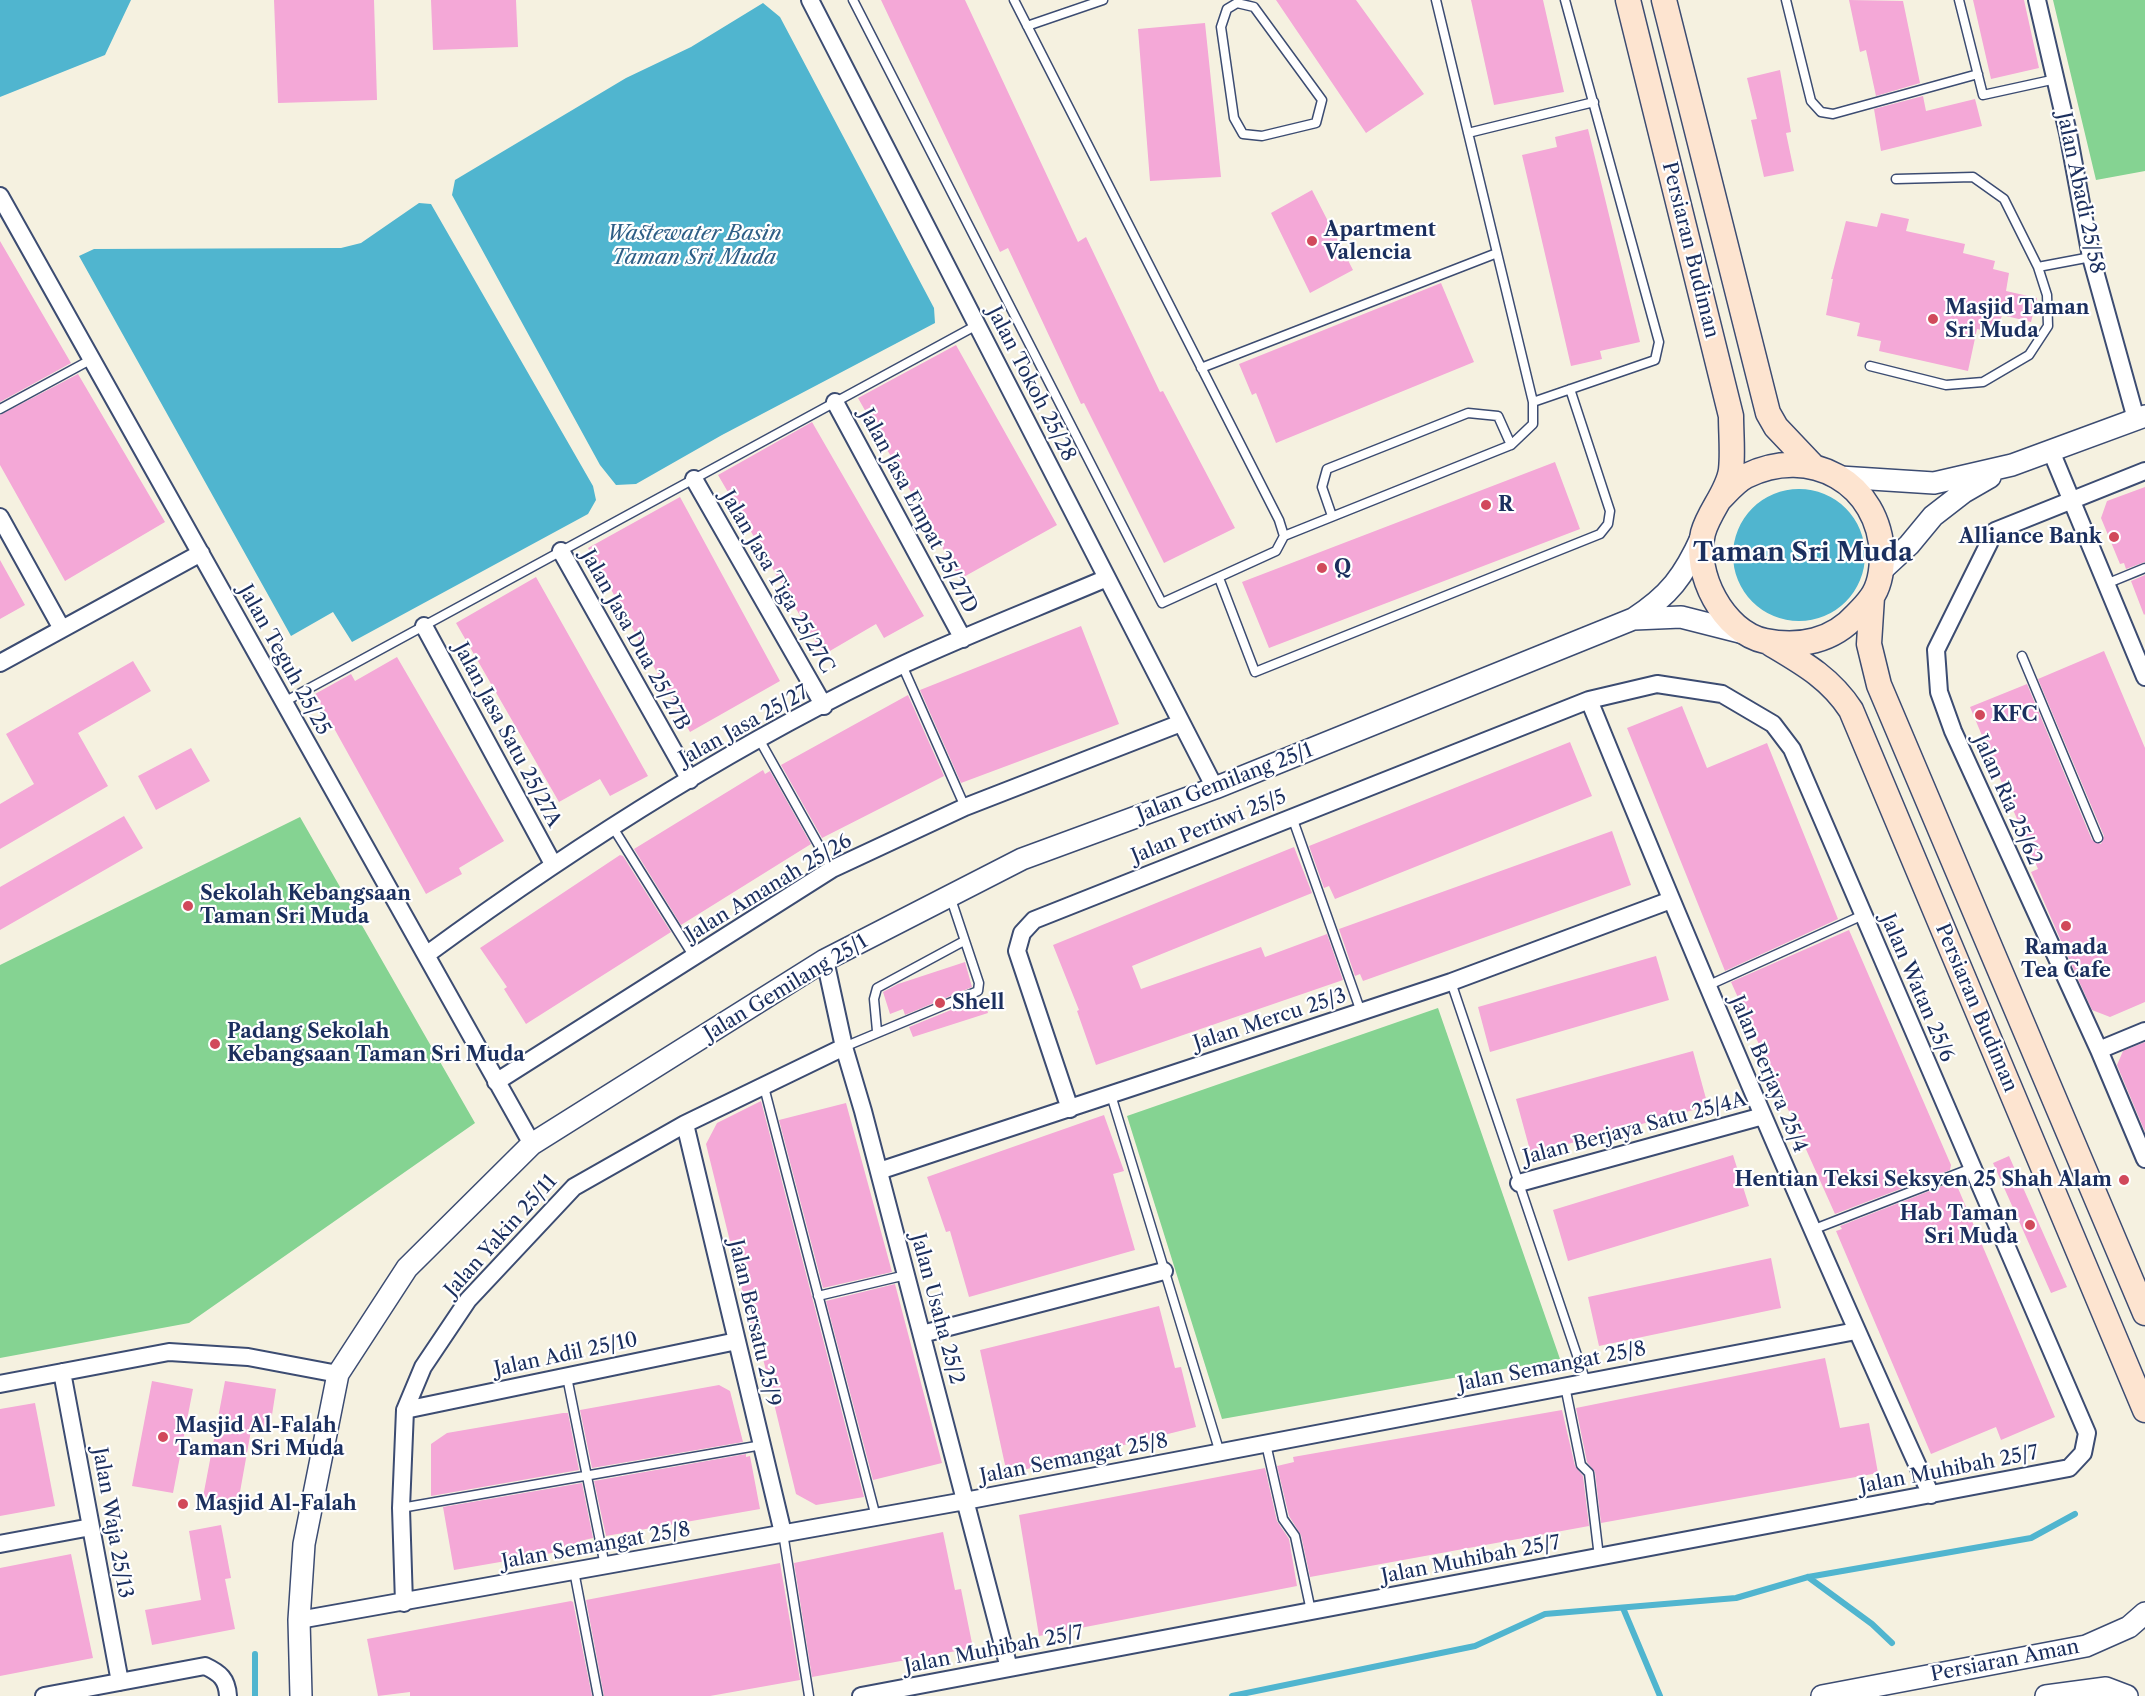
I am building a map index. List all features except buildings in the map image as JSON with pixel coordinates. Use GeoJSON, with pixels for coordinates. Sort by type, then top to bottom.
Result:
{"type":"FeatureCollection","features":[{"type":"Feature","properties":{"kind":"main road","name":"Persiaran Budiman"},"geometry":{"type":"LineString","coordinates":[[1628,0],[1731,416],[1731,472],[1719,500]]}},
{"type":"Feature","properties":{"kind":"main road","name":"Persiaran Budiman"},"geometry":{"type":"LineString","coordinates":[[1664,0],[1768,413],[1776,427],[1812,465]]}},
{"type":"Feature","properties":{"kind":"main road"},"geometry":{"type":"LineString","coordinates":[[1777,465],[1812,465],[1840,477],[1867,501],[1881,534],[1882,570],[1872,597],[1844,628],[1806,644],[1756,637],[1719,608],[1703,573],[1703,533],[1719,500],[1744,477],[1777,465]]}},
{"type":"Feature","properties":{"kind":"main road","name":"Persiaran Budiman"},"geometry":{"type":"LineString","coordinates":[[1872,597],[1869,644],[1879,685],[2145,1313]]}},
{"type":"Feature","properties":{"kind":"main road","name":"Persiaran Budiman"},"geometry":{"type":"LineString","coordinates":[[1756,637],[1801,662],[1837,689],[1851,710],[2145,1410]]}},
{"type":"Feature","properties":{"kind":"street","name":"Jalan Tokoh 25/28"},"geometry":{"type":"LineString","coordinates":[[810,0],[1215,788]]}},
{"type":"Feature","properties":{"kind":"street","name":"Jalan Abadi 25/58"},"geometry":{"type":"LineString","coordinates":[[1840,477],[1934,483],[2012,465],[2140,418],[2091,256],[2056,79],[2037,0]]}},
{"type":"Feature","properties":{"kind":"street","name":"Jalan Teguh 25/25"},"geometry":{"type":"LineString","coordinates":[[0,196],[532,1144]]}},
{"type":"Feature","properties":{"kind":"street","name":"Jalan Jasa Empat 25/27D"},"geometry":{"type":"LineString","coordinates":[[835,402],[963,639]]}},
{"type":"Feature","properties":{"kind":"street"},"geometry":{"type":"LineString","coordinates":[[2051,451],[2144,672]]}},
{"type":"Feature","properties":{"kind":"street","name":"Jalan Abadi 25/58"},"geometry":{"type":"LineString","coordinates":[[1882,570],[1909,545],[1933,516],[1964,492],[2012,465]]}},
{"type":"Feature","properties":{"kind":"street","name":"Jalan Ria 25/62"},"geometry":{"type":"LineString","coordinates":[[2145,471],[1995,531],[1936,650],[1939,692],[1953,731],[2099,1050],[2145,1159]]}},
{"type":"Feature","properties":{"kind":"street","name":"Jalan Jasa Tiga 25/27C"},"geometry":{"type":"LineString","coordinates":[[694,479],[824,706]]}},
{"type":"Feature","properties":{"kind":"street"},"geometry":{"type":"LineString","coordinates":[[0,518],[62,629]]}},
{"type":"Feature","properties":{"kind":"street","name":"Jalan Gemilang 25/1"},"geometry":{"type":"LineString","coordinates":[[301,1696],[299,1620],[304,1544],[338,1374],[407,1268],[532,1144],[825,960],[1022,859],[1215,788],[1633,619],[1660,602],[1687,570],[1703,533]]}},
{"type":"Feature","properties":{"kind":"street","name":"Jalan Jasa Dua 25/27B"},"geometry":{"type":"LineString","coordinates":[[561,552],[690,780]]}},
{"type":"Feature","properties":{"kind":"street"},"geometry":{"type":"LineString","coordinates":[[0,663],[201,553]]}},
{"type":"Feature","properties":{"kind":"street","name":"Jalan Jasa 25/27"},"geometry":{"type":"LineString","coordinates":[[426,955],[553,864],[612,826],[759,739],[902,665],[1107,578]]}},
{"type":"Feature","properties":{"kind":"street","name":"Jalan Gemilang 25/1"},"geometry":{"type":"LineString","coordinates":[[1633,619],[1681,617],[1756,637]]}},
{"type":"Feature","properties":{"kind":"street","name":"Jalan Jasa Satu 25/27A"},"geometry":{"type":"LineString","coordinates":[[424,626],[553,864]]}},
{"type":"Feature","properties":{"kind":"street","name":"Jalan Watan 25/6"},"geometry":{"type":"LineString","coordinates":[[1589,700],[1658,684],[1722,694],[1773,724],[1792,749],[2087,1433],[2083,1453]]}},
{"type":"Feature","properties":{"kind":"street","name":"Jalan Pertiwi 25/5"},"geometry":{"type":"LineString","coordinates":[[1070,1109],[1017,951],[1022,933],[1034,920],[1589,700]]}},
{"type":"Feature","properties":{"kind":"street","name":"Jalan Berjaya 25/4"},"geometry":{"type":"LineString","coordinates":[[1589,700],[1707,986],[1856,1331],[1931,1495]]}},
{"type":"Feature","properties":{"kind":"street","name":"Jalan Amanah 25/26"},"geometry":{"type":"LineString","coordinates":[[496,1082],[832,869],[965,807],[1181,723]]}},
{"type":"Feature","properties":{"kind":"street","name":"Jalan Mercu 25/3"},"geometry":{"type":"LineString","coordinates":[[879,1171],[1451,982],[1671,900]]}},
{"type":"Feature","properties":{"kind":"street","name":"Jalan Usaha 25/2"},"geometry":{"type":"LineString","coordinates":[[825,960],[844,1047],[879,1171],[1009,1668]]}},
{"type":"Feature","properties":{"kind":"street"},"geometry":{"type":"LineString","coordinates":[[2099,1050],[2145,1031]]}},
{"type":"Feature","properties":{"kind":"street","name":"Jalan Yakin 25/11"},"geometry":{"type":"LineString","coordinates":[[404,1603],[401,1508],[405,1410],[423,1367],[468,1300],[574,1187],[685,1124],[764,1088],[844,1047]]}},
{"type":"Feature","properties":{"kind":"street","name":"Jalan Berjaya Satu 25/4A"},"geometry":{"type":"LineString","coordinates":[[1519,1183],[1763,1116]]}},
{"type":"Feature","properties":{"kind":"street","name":"Jalan Bersatu 25/9"},"geometry":{"type":"LineString","coordinates":[[685,1124],[783,1533]]}},
{"type":"Feature","properties":{"kind":"street"},"geometry":{"type":"LineString","coordinates":[[922,1334],[1164,1271]]}},
{"type":"Feature","properties":{"kind":"street","name":"Jalan Semangat 25/8"},"geometry":{"type":"LineString","coordinates":[[299,1620],[965,1501],[1856,1331]]}},
{"type":"Feature","properties":{"kind":"street","name":"Jalan Adil 25/10"},"geometry":{"type":"LineString","coordinates":[[405,1410],[737,1341]]}},
{"type":"Feature","properties":{"kind":"street"},"geometry":{"type":"LineString","coordinates":[[0,1384],[169,1352],[248,1357],[338,1374]]}},
{"type":"Feature","properties":{"kind":"street","name":"Jalan Waja 25/13"},"geometry":{"type":"LineString","coordinates":[[63,1372],[120,1682]]}},
{"type":"Feature","properties":{"kind":"street","name":"Jalan Muhibah 25/7"},"geometry":{"type":"LineString","coordinates":[[861,1696],[2069,1468],[2083,1453]]}},
{"type":"Feature","properties":{"kind":"street"},"geometry":{"type":"LineString","coordinates":[[0,1544],[91,1527]]}},
{"type":"Feature","properties":{"kind":"street","name":"Persiaran Aman"},"geometry":{"type":"LineString","coordinates":[[1822,1696],[2086,1646],[2129,1627],[2145,1613]]}},
{"type":"Feature","properties":{"kind":"street"},"geometry":{"type":"LineString","coordinates":[[44,1696],[205,1666],[220,1673],[227,1685],[228,1696]]}},
{"type":"Feature","properties":{"kind":"street"},"geometry":{"type":"LineString","coordinates":[[2046,1696],[2106,1688],[2127,1696]]}},
{"type":"Feature","properties":{"kind":"lane"},"geometry":{"type":"LineString","coordinates":[[853,0],[1162,603],[1276,551],[1284,536],[1511,446],[1533,424],[1533,402],[1436,0]]}},
{"type":"Feature","properties":{"kind":"lane"},"geometry":{"type":"LineString","coordinates":[[1014,0],[1279,520],[1284,536]]}},
{"type":"Feature","properties":{"kind":"lane"},"geometry":{"type":"LineString","coordinates":[[1027,26],[1103,0]]}},
{"type":"Feature","properties":{"kind":"lane"},"geometry":{"type":"LineString","coordinates":[[1533,402],[1654,360],[1659,342],[1565,0]]}},
{"type":"Feature","properties":{"kind":"lane"},"geometry":{"type":"LineString","coordinates":[[1786,0],[1811,101],[1821,112],[1833,114],[1978,74]]}},
{"type":"Feature","properties":{"kind":"lane"},"geometry":{"type":"LineString","coordinates":[[1959,0],[1983,94],[2056,79]]}},
{"type":"Feature","properties":{"kind":"lane"},"geometry":{"type":"LineString","coordinates":[[1236,1],[1254,7],[1322,100],[1316,123],[1262,136],[1243,134],[1234,118],[1221,27],[1227,9],[1236,1]]}},
{"type":"Feature","properties":{"kind":"lane"},"geometry":{"type":"LineString","coordinates":[[1468,133],[1594,102]]}},
{"type":"Feature","properties":{"kind":"lane"},"geometry":{"type":"LineString","coordinates":[[1870,366],[1946,385],[1983,382],[2030,355],[2048,326],[2047,295],[2038,267],[2004,199],[1973,177],[1896,178]]}},
{"type":"Feature","properties":{"kind":"lane"},"geometry":{"type":"LineString","coordinates":[[1201,368],[1497,253]]}},
{"type":"Feature","properties":{"kind":"lane"},"geometry":{"type":"LineString","coordinates":[[2038,267],[2091,256]]}},
{"type":"Feature","properties":{"kind":"lane"},"geometry":{"type":"LineString","coordinates":[[284,702],[977,325]]}},
{"type":"Feature","properties":{"kind":"lane"},"geometry":{"type":"LineString","coordinates":[[0,410],[92,359]]}},
{"type":"Feature","properties":{"kind":"lane"},"geometry":{"type":"LineString","coordinates":[[1219,578],[1255,672],[1600,534],[1608,525],[1610,511],[1570,389]]}},
{"type":"Feature","properties":{"kind":"lane"},"geometry":{"type":"LineString","coordinates":[[1332,516],[1322,487],[1327,469],[1410,435],[1468,413],[1498,416],[1511,446]]}},
{"type":"Feature","properties":{"kind":"lane"},"geometry":{"type":"LineString","coordinates":[[2106,584],[2145,568]]}},
{"type":"Feature","properties":{"kind":"lane"},"geometry":{"type":"LineString","coordinates":[[2022,656],[2097,838]]}},
{"type":"Feature","properties":{"kind":"lane"},"geometry":{"type":"LineString","coordinates":[[902,665],[965,807]]}},
{"type":"Feature","properties":{"kind":"lane"},"geometry":{"type":"LineString","coordinates":[[759,739],[832,869]]}},
{"type":"Feature","properties":{"kind":"lane"},"geometry":{"type":"LineString","coordinates":[[1292,816],[1361,1011]]}},
{"type":"Feature","properties":{"kind":"lane"},"geometry":{"type":"LineString","coordinates":[[612,826],[694,957]]}},
{"type":"Feature","properties":{"kind":"lane"},"geometry":{"type":"LineString","coordinates":[[844,1047],[877,1031],[978,991],[979,983],[950,896]]}},
{"type":"Feature","properties":{"kind":"lane"},"geometry":{"type":"LineString","coordinates":[[1707,986],[1863,915]]}},
{"type":"Feature","properties":{"kind":"lane"},"geometry":{"type":"LineString","coordinates":[[877,1031],[874,999],[877,988],[964,941]]}},
{"type":"Feature","properties":{"kind":"lane"},"geometry":{"type":"LineString","coordinates":[[1451,982],[1586,1382]]}},
{"type":"Feature","properties":{"kind":"lane"},"geometry":{"type":"LineString","coordinates":[[764,1088],[876,1517]]}},
{"type":"Feature","properties":{"kind":"lane"},"geometry":{"type":"LineString","coordinates":[[1111,1095],[1220,1453]]}},
{"type":"Feature","properties":{"kind":"lane"},"geometry":{"type":"LineString","coordinates":[[1812,1230],[1972,1168]]}},
{"type":"Feature","properties":{"kind":"lane"},"geometry":{"type":"LineString","coordinates":[[818,1296],[906,1275]]}},
{"type":"Feature","properties":{"kind":"lane"},"geometry":{"type":"LineString","coordinates":[[567,1377],[605,1566]]}},
{"type":"Feature","properties":{"kind":"lane"},"geometry":{"type":"LineString","coordinates":[[1564,1386],[1581,1465],[1589,1473],[1599,1557]]}},
{"type":"Feature","properties":{"kind":"lane"},"geometry":{"type":"LineString","coordinates":[[1266,1444],[1283,1520],[1295,1536],[1311,1611]]}},
{"type":"Feature","properties":{"kind":"lane"},"geometry":{"type":"LineString","coordinates":[[401,1508],[762,1445]]}},
{"type":"Feature","properties":{"kind":"lane"},"geometry":{"type":"LineString","coordinates":[[783,1533],[809,1696]]}},
{"type":"Feature","properties":{"kind":"lane"},"geometry":{"type":"LineString","coordinates":[[574,1571],[598,1696]]}},
{"type":"Feature","properties":{"kind":"green space"},"geometry":{"type":"Polygon","coordinates":[[[2053,0],[2145,0],[2145,171],[2096,180],[2053,0]]]}},
{"type":"Feature","properties":{"kind":"green space","name":"Padang Sekolah Kebangsaan Taman Sri Muda"},"geometry":{"type":"Polygon","coordinates":[[[300,817],[475,1123],[189,1323],[0,1358],[0,965],[300,817]]]}},
{"type":"Feature","properties":{"kind":"green space"},"geometry":{"type":"Polygon","coordinates":[[[1438,1008],[1560,1359],[1222,1419],[1127,1116],[1438,1008]]]}},
{"type":"Feature","properties":{"kind":"water"},"geometry":{"type":"Polygon","coordinates":[[[0,0],[131,0],[105,55],[0,97],[0,0]]]}},
{"type":"Feature","properties":{"kind":"water","name":"Wastewater Basin Taman Sri Muda"},"geometry":{"type":"Polygon","coordinates":[[[763,3],[780,17],[934,308],[935,323],[722,435],[636,484],[616,485],[600,465],[452,195],[455,180],[626,78],[691,47],[763,3]]]}},
{"type":"Feature","properties":{"kind":"water"},"geometry":{"type":"Polygon","coordinates":[[[419,203],[431,204],[593,486],[596,500],[588,514],[352,642],[333,612],[291,636],[79,256],[94,249],[341,248],[361,243],[419,203]]]}},
{"type":"Feature","properties":{"kind":"water"},"geometry":{"type":"Polygon","coordinates":[[[1799,489],[1824,494],[1846,508],[1860,530],[1865,555],[1860,580],[1846,602],[1824,616],[1799,621],[1774,616],[1752,602],[1738,580],[1733,555],[1738,530],[1752,508],[1774,494],[1799,489]]]}},
{"type":"Feature","properties":{"kind":"waterway"},"geometry":{"type":"LineString","coordinates":[[1232,1696],[1475,1646],[1545,1614],[1736,1598],[1808,1577],[2031,1538],[2075,1514]]}},
{"type":"Feature","properties":{"kind":"waterway"},"geometry":{"type":"LineString","coordinates":[[1808,1577],[1872,1624],[1892,1643]]}},
{"type":"Feature","properties":{"kind":"waterway"},"geometry":{"type":"LineString","coordinates":[[1623,1608],[1660,1696]]}},
{"type":"Feature","properties":{"kind":"waterway"},"geometry":{"type":"LineString","coordinates":[[255,1654],[255,1696]]}},
{"type":"Feature","properties":{"kind":"place","name":"Apartment Valencia"},"geometry":{"type":"Point","coordinates":[1312,241]}},
{"type":"Feature","properties":{"kind":"place","name":"Masjid Taman Sri Muda"},"geometry":{"type":"Point","coordinates":[1933,319]}},
{"type":"Feature","properties":{"kind":"place","name":"R"},"geometry":{"type":"Point","coordinates":[1486,505]}},
{"type":"Feature","properties":{"kind":"place","name":"Alliance Bank"},"geometry":{"type":"Point","coordinates":[2114,537]}},
{"type":"Feature","properties":{"kind":"place","name":"Q"},"geometry":{"type":"Point","coordinates":[1322,568]}},
{"type":"Feature","properties":{"kind":"place","name":"KFC"},"geometry":{"type":"Point","coordinates":[1980,715]}},
{"type":"Feature","properties":{"kind":"place","name":"Sekolah Kebangsaan Taman Sri Muda"},"geometry":{"type":"Point","coordinates":[188,906]}},
{"type":"Feature","properties":{"kind":"place","name":"Ramada Tea Cafe"},"geometry":{"type":"Point","coordinates":[2066,926]}},
{"type":"Feature","properties":{"kind":"place","name":"Shell"},"geometry":{"type":"Point","coordinates":[940,1003]}},
{"type":"Feature","properties":{"kind":"place","name":"Padang Sekolah Kebangsaan Taman Sri Muda"},"geometry":{"type":"Point","coordinates":[215,1044]}},
{"type":"Feature","properties":{"kind":"place","name":"Hentian Teksi Seksyen 25 Shah Alam"},"geometry":{"type":"Point","coordinates":[2124,1180]}},
{"type":"Feature","properties":{"kind":"place","name":"Hab Taman Sri Muda"},"geometry":{"type":"Point","coordinates":[2030,1225]}},
{"type":"Feature","properties":{"kind":"place","name":"Masjid Al-Falah Taman Sri Muda"},"geometry":{"type":"Point","coordinates":[163,1437]}},
{"type":"Feature","properties":{"kind":"place","name":"Masjid Al-Falah"},"geometry":{"type":"Point","coordinates":[183,1504]}},
{"type":"Feature","properties":{"kind":"district","name":"Taman Sri Muda"},"geometry":{"type":"Point","coordinates":[1803,553]}}]}
